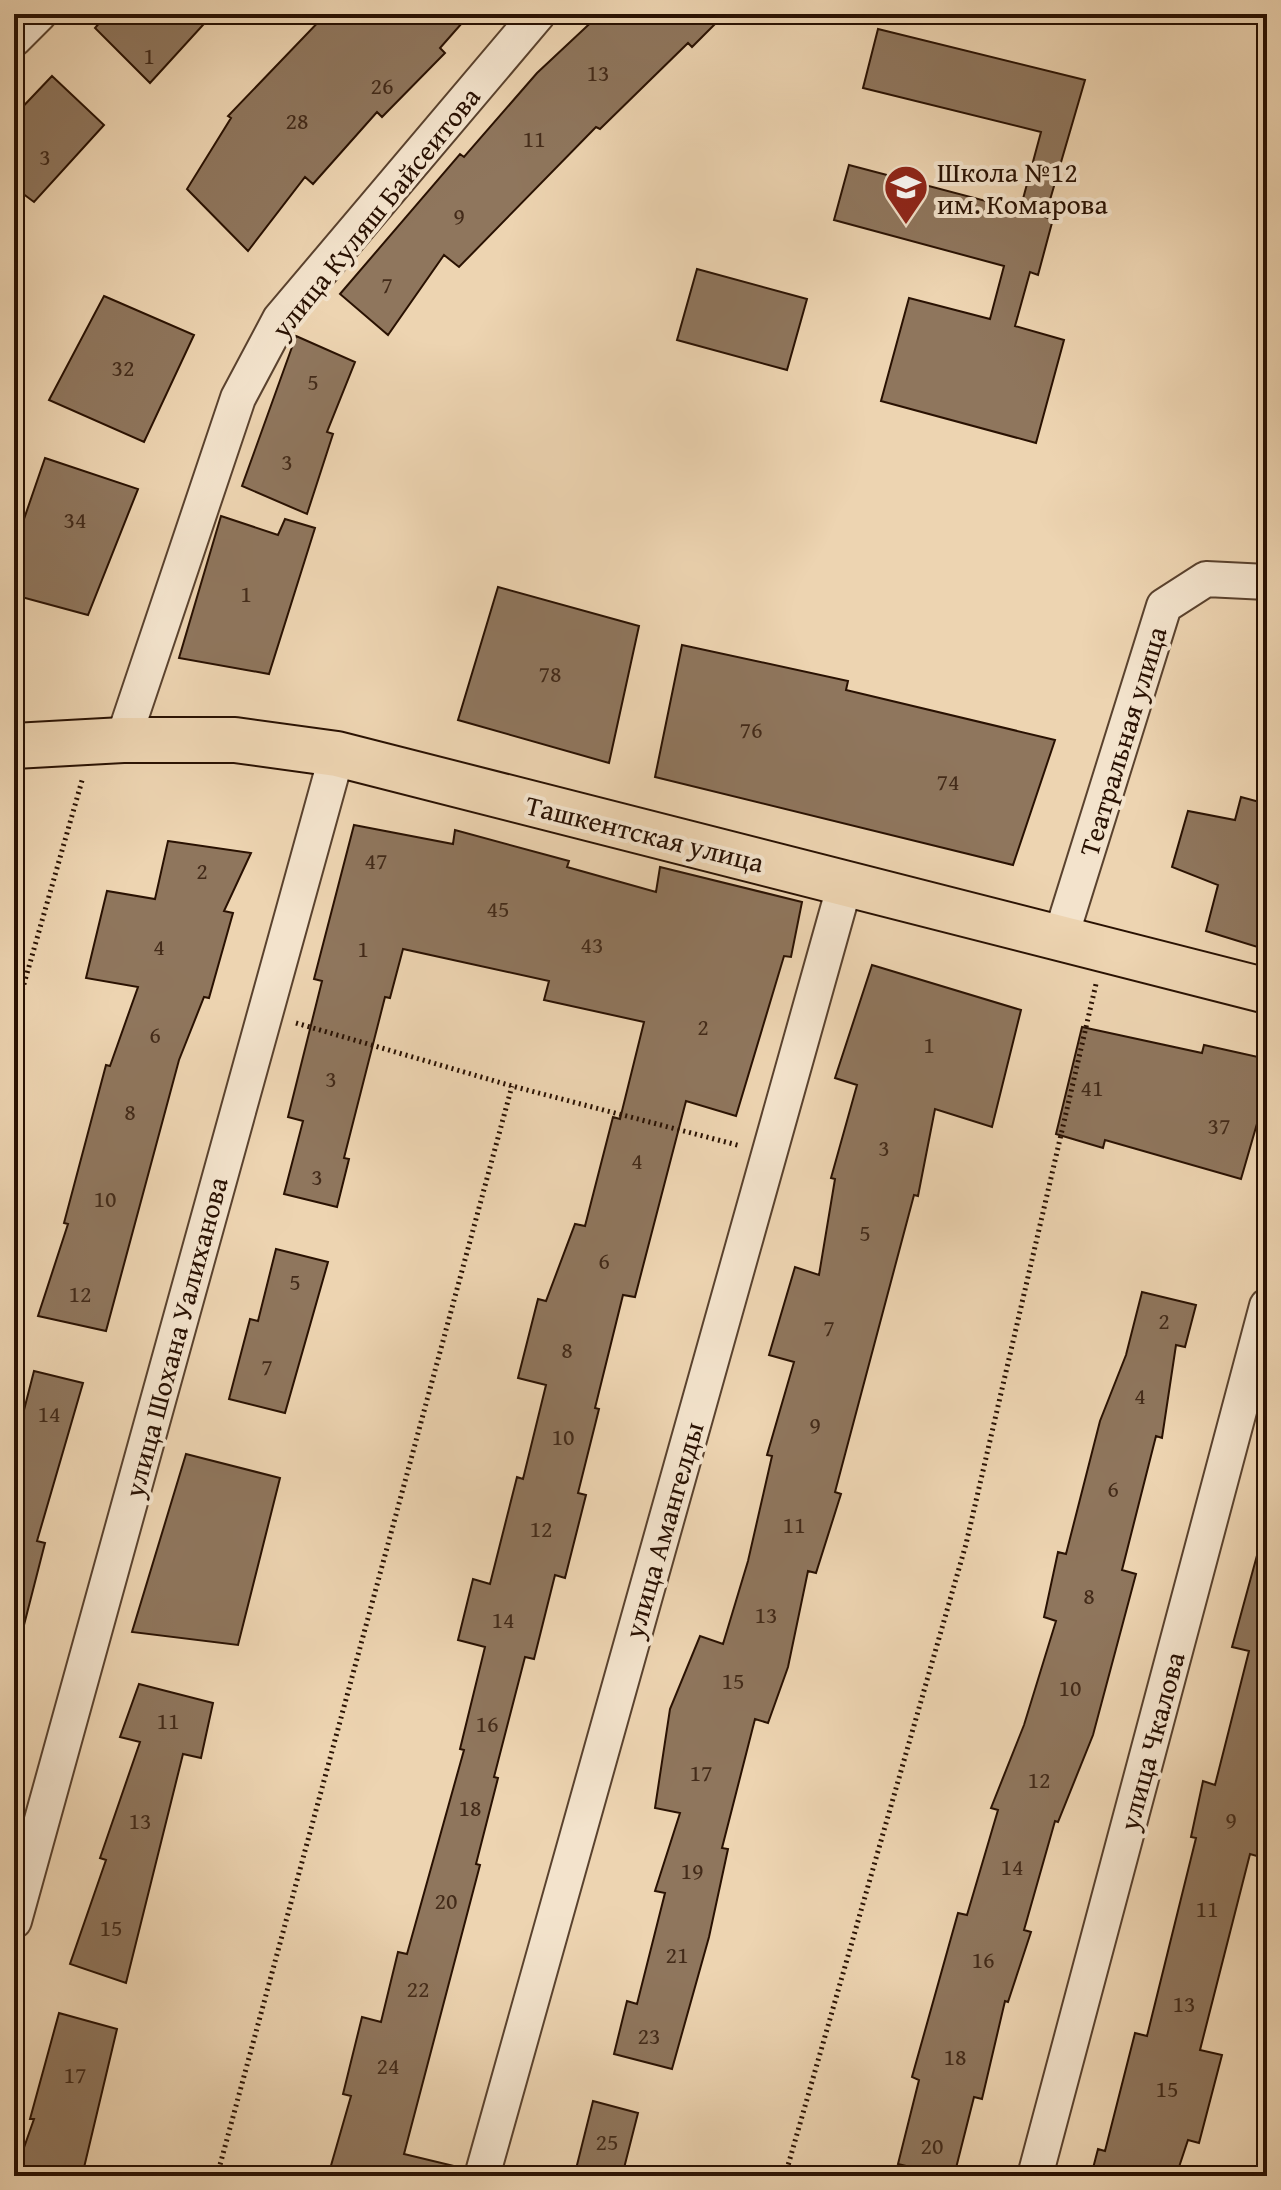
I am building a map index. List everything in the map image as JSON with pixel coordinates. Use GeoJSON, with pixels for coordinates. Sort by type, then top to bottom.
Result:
{"type":"FeatureCollection","features":[{"type":"Feature","properties":{"kind":"main road","name":"Ташкентская улица"},"geometry":{"type":"LineString","coordinates":[[14,746],[108,740],[235,740],[337,754],[1061,936],[1267,991]]}},
{"type":"Feature","properties":{"kind":"street"},"geometry":{"type":"LineString","coordinates":[[14,39],[39,14]]}},
{"type":"Feature","properties":{"kind":"street","name":"улица Куляш Байсеитова"},"geometry":{"type":"LineString","coordinates":[[108,740],[238,398],[280,319],[538,14]]}},
{"type":"Feature","properties":{"kind":"street","name":"Театральная улица"},"geometry":{"type":"LineString","coordinates":[[1061,936],[1164,606],[1206,579],[1267,582]]}},
{"type":"Feature","properties":{"kind":"street","name":"улица Шохана Уалиханова"},"geometry":{"type":"LineString","coordinates":[[14,1921],[337,754]]}},
{"type":"Feature","properties":{"kind":"street","name":"улица Амангелды"},"geometry":{"type":"LineString","coordinates":[[482,2176],[845,884]]}},
{"type":"Feature","properties":{"kind":"street","name":"улица Чкалова"},"geometry":{"type":"LineString","coordinates":[[1035,2176],[1267,1306]]}},
{"type":"Feature","properties":{"kind":"path"},"geometry":{"type":"LineString","coordinates":[[14,1019],[108,740]]}},
{"type":"Feature","properties":{"kind":"path"},"geometry":{"type":"LineString","coordinates":[[785,2176],[966,1544],[1104,948]]}},
{"type":"Feature","properties":{"kind":"path"},"geometry":{"type":"LineString","coordinates":[[265,1014],[512,1086],[769,1153]]}},
{"type":"Feature","properties":{"kind":"path"},"geometry":{"type":"LineString","coordinates":[[217,2176],[512,1086]]}},
{"type":"Feature","properties":{"kind":"building"},"geometry":{"type":"Polygon","coordinates":[[[107,14],[213,14],[150,83],[95,28],[107,14]]]}},
{"type":"Feature","properties":{"kind":"building"},"geometry":{"type":"Polygon","coordinates":[[[326,14],[470,14],[440,48],[445,53],[382,117],[377,112],[313,184],[305,177],[248,251],[187,189],[231,118],[228,116],[326,14]]]}},
{"type":"Feature","properties":{"kind":"building"},"geometry":{"type":"Polygon","coordinates":[[[600,14],[725,14],[692,47],[688,43],[600,129],[596,127],[459,267],[444,255],[388,335],[340,294],[460,154],[464,157],[537,73],[600,14]]]}},
{"type":"Feature","properties":{"kind":"building"},"geometry":{"type":"Polygon","coordinates":[[[878,29],[1085,80],[1045,217],[1053,219],[1038,275],[1030,272],[1015,326],[1064,340],[1036,443],[881,401],[909,298],[990,319],[1004,266],[834,220],[849,165],[1020,210],[1041,132],[863,88],[878,29]]]}},
{"type":"Feature","properties":{"kind":"building"},"geometry":{"type":"Polygon","coordinates":[[[52,76],[104,125],[34,202],[14,187],[14,116],[52,76]]]}},
{"type":"Feature","properties":{"kind":"building"},"geometry":{"type":"Polygon","coordinates":[[[697,269],[807,299],[787,370],[677,340],[697,269]]]}},
{"type":"Feature","properties":{"kind":"building"},"geometry":{"type":"Polygon","coordinates":[[[104,296],[194,335],[144,442],[49,400],[104,296]]]}},
{"type":"Feature","properties":{"kind":"building"},"geometry":{"type":"Polygon","coordinates":[[[296,336],[355,362],[327,432],[333,434],[307,514],[242,486],[296,336]]]}},
{"type":"Feature","properties":{"kind":"building"},"geometry":{"type":"Polygon","coordinates":[[[45,458],[138,489],[88,615],[14,595],[14,548],[45,458]]]}},
{"type":"Feature","properties":{"kind":"building"},"geometry":{"type":"Polygon","coordinates":[[[221,516],[278,535],[285,519],[315,528],[269,674],[179,658],[221,516]]]}},
{"type":"Feature","properties":{"kind":"building"},"geometry":{"type":"Polygon","coordinates":[[[498,587],[639,626],[609,763],[458,720],[498,587]]]}},
{"type":"Feature","properties":{"kind":"building"},"geometry":{"type":"Polygon","coordinates":[[[682,645],[848,681],[846,690],[1055,740],[1013,865],[655,777],[682,645]]]}},
{"type":"Feature","properties":{"kind":"building"},"geometry":{"type":"Polygon","coordinates":[[[1241,797],[1267,804],[1267,950],[1206,931],[1218,885],[1172,867],[1188,811],[1235,820],[1241,797]]]}},
{"type":"Feature","properties":{"kind":"building"},"geometry":{"type":"Polygon","coordinates":[[[354,825],[453,844],[455,830],[569,861],[567,867],[656,892],[660,867],[802,902],[791,957],[784,956],[736,1116],[686,1101],[635,1297],[623,1295],[595,1408],[599,1409],[578,1493],[586,1495],[565,1578],[555,1575],[534,1659],[525,1657],[494,1777],[498,1778],[476,1864],[480,1865],[404,2154],[454,2166],[453,2176],[328,2176],[351,2096],[343,2094],[362,2017],[381,2022],[398,1952],[407,1954],[464,1750],[460,1749],[485,1647],[458,1640],[473,1579],[490,1584],[517,1477],[523,1479],[546,1385],[518,1378],[538,1299],[546,1301],[575,1224],[585,1226],[613,1117],[620,1119],[644,1022],[544,1000],[549,981],[403,949],[390,998],[385,997],[344,1158],[349,1159],[337,1207],[284,1194],[303,1121],[288,1117],[322,981],[314,979],[354,825]]]}},
{"type":"Feature","properties":{"kind":"building"},"geometry":{"type":"Polygon","coordinates":[[[168,841],[251,853],[224,911],[233,913],[209,998],[204,997],[179,1060],[106,1331],[38,1316],[68,1224],[64,1223],[106,1065],[110,1066],[138,987],[86,978],[107,891],[155,899],[168,841]]]}},
{"type":"Feature","properties":{"kind":"building"},"geometry":{"type":"Polygon","coordinates":[[[872,965],[1021,1010],[992,1127],[935,1109],[918,1196],[914,1195],[835,1492],[841,1494],[816,1573],[808,1571],[788,1667],[768,1723],[755,1719],[722,1848],[728,1849],[709,1937],[672,2069],[614,2054],[627,2001],[637,2004],[665,1893],[655,1891],[680,1813],[655,1808],[670,1709],[700,1636],[723,1644],[748,1561],[772,1456],[767,1455],[794,1362],[769,1355],[795,1267],[819,1275],[835,1179],[831,1178],[857,1085],[835,1078],[872,965]]]}},
{"type":"Feature","properties":{"kind":"building"},"geometry":{"type":"Polygon","coordinates":[[[1082,1027],[1202,1053],[1204,1045],[1267,1059],[1267,1089],[1241,1179],[1105,1140],[1103,1148],[1056,1134],[1082,1027]]]}},
{"type":"Feature","properties":{"kind":"building"},"geometry":{"type":"Polygon","coordinates":[[[276,1249],[328,1262],[285,1413],[229,1399],[250,1319],[258,1321],[276,1249]]]}},
{"type":"Feature","properties":{"kind":"building"},"geometry":{"type":"Polygon","coordinates":[[[1142,1292],[1196,1305],[1185,1347],[1176,1345],[1162,1438],[1156,1436],[1122,1570],[1136,1574],[1093,1735],[1058,1822],[1055,1821],[1024,1930],[1031,1932],[1008,2002],[1005,2001],[982,2099],[974,2097],[954,2176],[898,2164],[919,2080],[912,2077],[958,1913],[967,1915],[998,1810],[991,1808],[1024,1725],[1056,1621],[1044,1617],[1058,1552],[1066,1554],[1100,1421],[1126,1355],[1142,1292]]]}},
{"type":"Feature","properties":{"kind":"building"},"geometry":{"type":"Polygon","coordinates":[[[34,1371],[83,1383],[37,1541],[45,1543],[23,1629],[14,1628],[14,1449],[34,1371]]]}},
{"type":"Feature","properties":{"kind":"building"},"geometry":{"type":"Polygon","coordinates":[[[186,1454],[280,1478],[238,1645],[132,1632],[186,1454]]]}},
{"type":"Feature","properties":{"kind":"building"},"geometry":{"type":"Polygon","coordinates":[[[1259,1548],[1267,1549],[1267,1859],[1250,1854],[1200,2050],[1222,2055],[1199,2143],[1188,2140],[1176,2176],[1091,2176],[1098,2149],[1105,2151],[1135,2033],[1147,2036],[1196,1838],[1191,1837],[1203,1781],[1215,1785],[1249,1651],[1232,1647],[1259,1548]]]}},
{"type":"Feature","properties":{"kind":"building"},"geometry":{"type":"Polygon","coordinates":[[[139,1684],[213,1703],[201,1758],[183,1754],[126,1983],[70,1964],[106,1860],[100,1858],[140,1742],[120,1737],[139,1684]]]}},
{"type":"Feature","properties":{"kind":"building"},"geometry":{"type":"Polygon","coordinates":[[[59,2013],[117,2029],[82,2176],[14,2176],[34,2119],[30,2119],[59,2013]]]}},
{"type":"Feature","properties":{"kind":"building"},"geometry":{"type":"Polygon","coordinates":[[[593,2101],[638,2113],[622,2176],[602,2176],[576,2169],[593,2101]]]}},
{"type":"Feature","properties":{"kind":"place","name":"Школа №12 им. Комарова"},"geometry":{"type":"Point","coordinates":[906,226]}}]}
